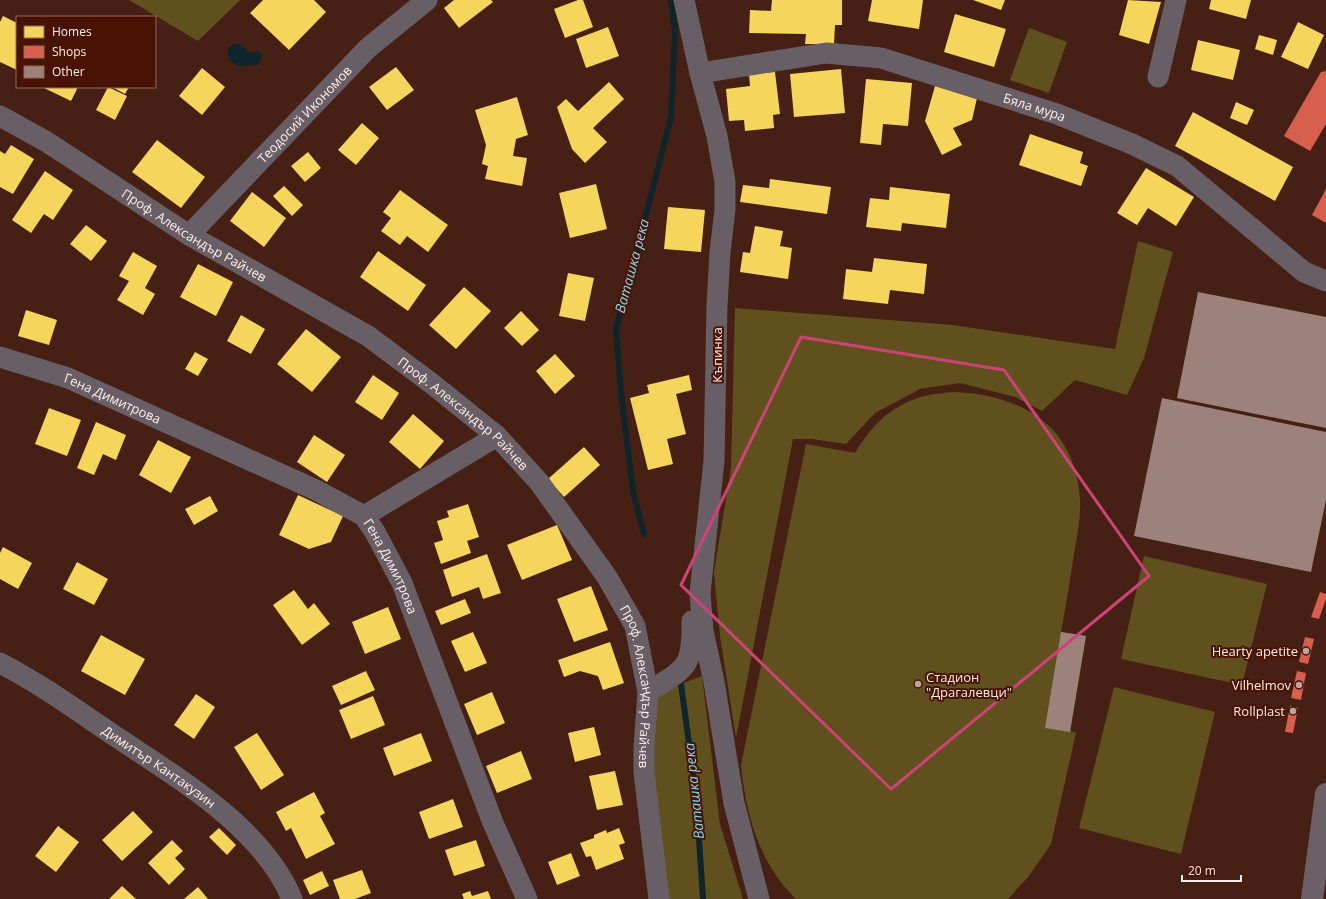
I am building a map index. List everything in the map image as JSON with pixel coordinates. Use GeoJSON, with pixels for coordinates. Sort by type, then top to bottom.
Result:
{"type":"FeatureCollection","features":[{"type":"Feature","properties":{"kind":"main road"},"geometry":{"type":"LineString","coordinates":[[1312,899],[1325,803]]}},
{"type":"Feature","properties":{"kind":"street","name":"Теодосий Икономов"},"geometry":{"type":"LineString","coordinates":[[189,235],[368,48],[427,0]]}},
{"type":"Feature","properties":{"kind":"street","name":"Къпинка"},"geometry":{"type":"LineString","coordinates":[[648,692],[679,672],[689,660],[692,646],[692,612],[694,600],[700,593],[714,461],[717,306],[720,252],[725,210],[725,182],[717,136],[700,73],[684,0]]}},
{"type":"Feature","properties":{"kind":"street"},"geometry":{"type":"LineString","coordinates":[[1158,77],[1176,0]]}},
{"type":"Feature","properties":{"kind":"street","name":"Бяла мура"},"geometry":{"type":"LineString","coordinates":[[700,73],[826,53],[881,58],[1058,114],[1132,144],[1178,166],[1304,272],[1326,281]]}},
{"type":"Feature","properties":{"kind":"street","name":"Проф. Александър Райчев"},"geometry":{"type":"LineString","coordinates":[[0,116],[47,142],[189,235],[368,336],[431,383],[497,436],[539,482],[607,577],[635,626],[648,692],[644,746],[644,772],[659,899]]}},
{"type":"Feature","properties":{"kind":"street","name":"Гена Димитрова"},"geometry":{"type":"LineString","coordinates":[[0,357],[68,378],[316,490],[364,516],[375,532],[402,583],[493,824],[527,899]]}},
{"type":"Feature","properties":{"kind":"street"},"geometry":{"type":"LineString","coordinates":[[364,516],[497,436]]}},
{"type":"Feature","properties":{"kind":"street"},"geometry":{"type":"LineString","coordinates":[[700,593],[703,631],[714,682],[733,796],[759,899]]}},
{"type":"Feature","properties":{"kind":"street","name":"Димитър Кантакузин"},"geometry":{"type":"LineString","coordinates":[[0,663],[37,683],[200,793],[229,817],[258,847],[275,870],[292,899]]}},
{"type":"Feature","properties":{"kind":"highlighted area"},"geometry":{"type":"Polygon","coordinates":[[[801,337],[1004,370],[1149,576],[891,789],[681,585],[801,337]]]}},
{"type":"Feature","properties":{"kind":"shaded area"},"geometry":{"type":"Polygon","coordinates":[[[129,0],[240,0],[198,41],[129,0]]]}},
{"type":"Feature","properties":{"kind":"shaded area"},"geometry":{"type":"Polygon","coordinates":[[[1029,28],[1067,42],[1049,93],[1010,80],[1029,28]]]}},
{"type":"Feature","properties":{"kind":"shaded area"},"geometry":{"type":"Polygon","coordinates":[[[1138,241],[1173,252],[1144,358],[1127,395],[1075,380],[1042,411],[1015,397],[960,383],[920,389],[875,413],[846,444],[812,439],[793,439],[736,738],[720,636],[714,572],[731,468],[735,308],[953,325],[1115,349],[1138,241]]]}},
{"type":"Feature","properties":{"kind":"shaded area","name":"Стадион \"Драгалевци\""},"geometry":{"type":"Polygon","coordinates":[[[956,392],[981,395],[1003,400],[1024,408],[1042,420],[1056,434],[1068,452],[1076,474],[1080,499],[1079,520],[1061,632],[1086,636],[1070,731],[1076,733],[1051,844],[1029,876],[1008,899],[796,899],[772,870],[756,837],[746,802],[741,765],[806,444],[855,453],[874,426],[896,408],[909,401],[923,397],[956,392]]]}},
{"type":"Feature","properties":{"kind":"shaded area"},"geometry":{"type":"Polygon","coordinates":[[[1144,556],[1267,584],[1242,685],[1121,659],[1144,556]]]}},
{"type":"Feature","properties":{"kind":"shaded area"},"geometry":{"type":"Polygon","coordinates":[[[702,676],[720,824],[743,899],[667,899],[651,742],[655,694],[702,676]]]}},
{"type":"Feature","properties":{"kind":"shaded area"},"geometry":{"type":"Polygon","coordinates":[[[1114,687],[1215,712],[1181,854],[1079,828],[1114,687]]]}},
{"type":"Feature","properties":{"kind":"water"},"geometry":{"type":"Polygon","coordinates":[[[234,44],[240,44],[250,53],[259,50],[262,57],[258,65],[238,66],[230,61],[227,53],[229,47],[234,44]]]}},
{"type":"Feature","properties":{"kind":"building: Homes"},"geometry":{"type":"Polygon","coordinates":[[[263,0],[314,0],[326,12],[289,50],[250,13],[263,0]]]}},
{"type":"Feature","properties":{"kind":"building: Homes"},"geometry":{"type":"Polygon","coordinates":[[[454,0],[491,0],[493,2],[459,28],[444,8],[454,0]]]}},
{"type":"Feature","properties":{"kind":"building: Homes"},"geometry":{"type":"Polygon","coordinates":[[[578,0],[583,0],[593,27],[565,38],[554,9],[578,0]]]}},
{"type":"Feature","properties":{"kind":"building: Homes"},"geometry":{"type":"Polygon","coordinates":[[[772,0],[842,0],[842,25],[835,25],[834,44],[805,44],[806,34],[749,33],[750,10],[771,11],[772,0]]]}},
{"type":"Feature","properties":{"kind":"building: Homes"},"geometry":{"type":"Polygon","coordinates":[[[872,0],[923,0],[919,29],[868,21],[872,0]]]}},
{"type":"Feature","properties":{"kind":"building: Homes"},"geometry":{"type":"Polygon","coordinates":[[[973,0],[1005,0],[1001,10],[973,0]]]}},
{"type":"Feature","properties":{"kind":"building: Homes"},"geometry":{"type":"Polygon","coordinates":[[[1128,0],[1161,2],[1149,44],[1119,35],[1128,0]]]}},
{"type":"Feature","properties":{"kind":"building: Homes"},"geometry":{"type":"Polygon","coordinates":[[[1211,0],[1251,0],[1246,19],[1209,9],[1211,0]]]}},
{"type":"Feature","properties":{"kind":"building: Homes"},"geometry":{"type":"Polygon","coordinates":[[[955,14],[1006,29],[994,67],[944,52],[955,14]]]}},
{"type":"Feature","properties":{"kind":"building: Homes"},"geometry":{"type":"Polygon","coordinates":[[[3,16],[16,22],[16,70],[0,62],[0,22],[3,16]]]}},
{"type":"Feature","properties":{"kind":"building: Homes"},"geometry":{"type":"Polygon","coordinates":[[[1298,22],[1324,35],[1308,69],[1281,57],[1298,22]]]}},
{"type":"Feature","properties":{"kind":"building: Homes"},"geometry":{"type":"Polygon","coordinates":[[[608,27],[619,56],[586,68],[576,39],[608,27]]]}},
{"type":"Feature","properties":{"kind":"building: Homes"},"geometry":{"type":"Polygon","coordinates":[[[1259,35],[1277,40],[1273,55],[1255,49],[1259,35]]]}},
{"type":"Feature","properties":{"kind":"building: Homes"},"geometry":{"type":"Polygon","coordinates":[[[1198,40],[1240,50],[1233,80],[1191,70],[1198,40]]]}},
{"type":"Feature","properties":{"kind":"building: Homes"},"geometry":{"type":"Polygon","coordinates":[[[396,67],[414,90],[387,110],[369,87],[396,67]]]}},
{"type":"Feature","properties":{"kind":"building: Homes"},"geometry":{"type":"Polygon","coordinates":[[[202,68],[225,87],[202,115],[179,96],[202,68]]]}},
{"type":"Feature","properties":{"kind":"building: Homes"},"geometry":{"type":"Polygon","coordinates":[[[841,69],[845,113],[794,117],[790,74],[841,69]]]}},
{"type":"Feature","properties":{"kind":"building: Homes"},"geometry":{"type":"Polygon","coordinates":[[[775,72],[780,114],[773,115],[774,128],[745,131],[744,120],[729,121],[726,89],[750,86],[749,74],[775,72]]]}},
{"type":"Feature","properties":{"kind":"building: Homes"},"geometry":{"type":"Polygon","coordinates":[[[866,79],[912,83],[908,126],[883,124],[881,145],[860,143],[866,79]]]}},
{"type":"Feature","properties":{"kind":"building: Homes"},"geometry":{"type":"Polygon","coordinates":[[[609,82],[624,99],[593,128],[607,142],[585,163],[572,149],[557,107],[566,99],[578,111],[609,82]]]}},
{"type":"Feature","properties":{"kind":"building: Homes"},"geometry":{"type":"Polygon","coordinates":[[[935,86],[977,98],[972,120],[953,128],[962,145],[942,155],[925,121],[935,86]]]}},
{"type":"Feature","properties":{"kind":"building: Homes"},"geometry":{"type":"Polygon","coordinates":[[[44,88],[78,88],[71,101],[44,88]]]}},
{"type":"Feature","properties":{"kind":"building: Homes"},"geometry":{"type":"Polygon","coordinates":[[[107,88],[127,96],[115,120],[96,110],[107,88]]]}},
{"type":"Feature","properties":{"kind":"building: Homes"},"geometry":{"type":"Polygon","coordinates":[[[114,88],[128,88],[125,94],[114,88]]]}},
{"type":"Feature","properties":{"kind":"building: Homes"},"geometry":{"type":"Polygon","coordinates":[[[517,97],[528,135],[516,139],[513,156],[527,158],[522,186],[485,179],[488,166],[482,164],[486,145],[475,110],[517,97]]]}},
{"type":"Feature","properties":{"kind":"building: Homes"},"geometry":{"type":"Polygon","coordinates":[[[1236,102],[1254,110],[1247,125],[1230,118],[1236,102]]]}},
{"type":"Feature","properties":{"kind":"building: Homes"},"geometry":{"type":"Polygon","coordinates":[[[1193,112],[1293,167],[1275,201],[1175,146],[1193,112]]]}},
{"type":"Feature","properties":{"kind":"building: Homes"},"geometry":{"type":"Polygon","coordinates":[[[362,123],[379,138],[356,165],[338,150],[362,123]]]}},
{"type":"Feature","properties":{"kind":"building: Homes"},"geometry":{"type":"Polygon","coordinates":[[[1030,134],[1083,152],[1080,163],[1088,166],[1081,186],[1019,165],[1030,134]]]}},
{"type":"Feature","properties":{"kind":"building: Homes"},"geometry":{"type":"Polygon","coordinates":[[[157,140],[205,177],[181,208],[132,172],[157,140]]]}},
{"type":"Feature","properties":{"kind":"building: Homes"},"geometry":{"type":"Polygon","coordinates":[[[11,145],[34,159],[13,194],[0,187],[0,151],[5,154],[11,145]]]}},
{"type":"Feature","properties":{"kind":"building: Homes"},"geometry":{"type":"Polygon","coordinates":[[[308,152],[321,168],[305,182],[291,166],[308,152]]]}},
{"type":"Feature","properties":{"kind":"building: Homes"},"geometry":{"type":"Polygon","coordinates":[[[1146,168],[1194,197],[1176,226],[1148,208],[1137,225],[1117,213],[1146,168]]]}},
{"type":"Feature","properties":{"kind":"building: Homes"},"geometry":{"type":"Polygon","coordinates":[[[45,171],[73,190],[53,220],[44,214],[31,233],[12,220],[45,171]]]}},
{"type":"Feature","properties":{"kind":"building: Homes"},"geometry":{"type":"Polygon","coordinates":[[[770,179],[831,187],[827,214],[740,202],[743,185],[769,188],[770,179]]]}},
{"type":"Feature","properties":{"kind":"building: Homes"},"geometry":{"type":"Polygon","coordinates":[[[596,184],[607,229],[570,238],[559,193],[596,184]]]}},
{"type":"Feature","properties":{"kind":"building: Homes"},"geometry":{"type":"Polygon","coordinates":[[[284,186],[303,205],[292,216],[273,196],[284,186]]]}},
{"type":"Feature","properties":{"kind":"building: Homes"},"geometry":{"type":"Polygon","coordinates":[[[890,187],[950,194],[946,228],[902,223],[901,231],[866,227],[870,198],[889,200],[890,187]]]}},
{"type":"Feature","properties":{"kind":"building: Homes"},"geometry":{"type":"Polygon","coordinates":[[[400,190],[448,225],[428,252],[407,236],[400,245],[381,231],[391,218],[383,212],[400,190]]]}},
{"type":"Feature","properties":{"kind":"building: Homes"},"geometry":{"type":"Polygon","coordinates":[[[252,192],[286,218],[264,247],[230,221],[252,192]]]}},
{"type":"Feature","properties":{"kind":"building: Homes"},"geometry":{"type":"Polygon","coordinates":[[[668,207],[705,210],[701,252],[664,249],[668,207]]]}},
{"type":"Feature","properties":{"kind":"building: Homes"},"geometry":{"type":"Polygon","coordinates":[[[86,225],[107,241],[91,261],[70,244],[86,225]]]}},
{"type":"Feature","properties":{"kind":"building: Homes"},"geometry":{"type":"Polygon","coordinates":[[[755,226],[783,231],[780,246],[792,248],[788,279],[740,272],[743,252],[750,253],[755,226]]]}},
{"type":"Feature","properties":{"kind":"building: Homes"},"geometry":{"type":"Polygon","coordinates":[[[378,251],[426,285],[408,311],[360,277],[378,251]]]}},
{"type":"Feature","properties":{"kind":"building: Homes"},"geometry":{"type":"Polygon","coordinates":[[[133,252],[157,266],[145,288],[155,294],[143,315],[117,300],[129,281],[119,276],[133,252]]]}},
{"type":"Feature","properties":{"kind":"building: Homes"},"geometry":{"type":"Polygon","coordinates":[[[874,258],[927,264],[924,294],[890,290],[888,304],[843,299],[846,269],[872,272],[874,258]]]}},
{"type":"Feature","properties":{"kind":"building: Homes"},"geometry":{"type":"Polygon","coordinates":[[[198,264],[233,282],[216,316],[180,297],[198,264]]]}},
{"type":"Feature","properties":{"kind":"building: Homes"},"geometry":{"type":"Polygon","coordinates":[[[568,273],[594,278],[585,321],[559,316],[568,273]]]}},
{"type":"Feature","properties":{"kind":"building: Homes"},"geometry":{"type":"Polygon","coordinates":[[[464,287],[491,311],[456,349],[429,325],[464,287]]]}},
{"type":"Feature","properties":{"kind":"building: Homes"},"geometry":{"type":"Polygon","coordinates":[[[26,310],[57,320],[49,345],[18,336],[26,310]]]}},
{"type":"Feature","properties":{"kind":"building: Homes"},"geometry":{"type":"Polygon","coordinates":[[[521,311],[539,330],[522,346],[504,328],[521,311]]]}},
{"type":"Feature","properties":{"kind":"building: Homes"},"geometry":{"type":"Polygon","coordinates":[[[241,315],[265,329],[251,354],[227,341],[241,315]]]}},
{"type":"Feature","properties":{"kind":"building: Homes"},"geometry":{"type":"Polygon","coordinates":[[[306,329],[341,357],[312,392],[277,364],[306,329]]]}},
{"type":"Feature","properties":{"kind":"building: Homes"},"geometry":{"type":"Polygon","coordinates":[[[195,352],[208,359],[198,376],[185,369],[195,352]]]}},
{"type":"Feature","properties":{"kind":"building: Homes"},"geometry":{"type":"Polygon","coordinates":[[[555,354],[575,376],[555,394],[536,371],[555,354]]]}},
{"type":"Feature","properties":{"kind":"building: Homes"},"geometry":{"type":"Polygon","coordinates":[[[373,375],[399,393],[382,420],[355,402],[373,375]]]}},
{"type":"Feature","properties":{"kind":"building: Homes"},"geometry":{"type":"Polygon","coordinates":[[[689,375],[692,390],[676,394],[686,434],[667,439],[673,464],[648,470],[630,398],[649,393],[647,385],[689,375]]]}},
{"type":"Feature","properties":{"kind":"building: Homes"},"geometry":{"type":"Polygon","coordinates":[[[49,408],[81,420],[67,456],[35,444],[49,408]]]}},
{"type":"Feature","properties":{"kind":"building: Homes"},"geometry":{"type":"Polygon","coordinates":[[[413,414],[444,441],[420,469],[389,442],[413,414]]]}},
{"type":"Feature","properties":{"kind":"building: Homes"},"geometry":{"type":"Polygon","coordinates":[[[96,422],[126,435],[116,460],[103,454],[94,475],[77,468],[96,422]]]}},
{"type":"Feature","properties":{"kind":"building: Homes"},"geometry":{"type":"Polygon","coordinates":[[[314,435],[345,455],[327,482],[297,462],[314,435]]]}},
{"type":"Feature","properties":{"kind":"building: Homes"},"geometry":{"type":"Polygon","coordinates":[[[158,440],[191,457],[171,493],[139,475],[158,440]]]}},
{"type":"Feature","properties":{"kind":"building: Homes"},"geometry":{"type":"Polygon","coordinates":[[[584,447],[600,465],[564,497],[548,479],[584,447]]]}},
{"type":"Feature","properties":{"kind":"building: Homes"},"geometry":{"type":"Polygon","coordinates":[[[298,495],[343,516],[331,542],[309,549],[279,535],[298,495]]]}},
{"type":"Feature","properties":{"kind":"building: Homes"},"geometry":{"type":"Polygon","coordinates":[[[210,496],[218,511],[194,525],[185,509],[210,496]]]}},
{"type":"Feature","properties":{"kind":"building: Homes"},"geometry":{"type":"Polygon","coordinates":[[[468,504],[479,537],[467,541],[471,553],[441,564],[434,543],[443,540],[437,521],[449,517],[447,511],[468,504]]]}},
{"type":"Feature","properties":{"kind":"building: Homes"},"geometry":{"type":"Polygon","coordinates":[[[557,525],[572,560],[522,580],[507,545],[557,525]]]}},
{"type":"Feature","properties":{"kind":"building: Homes"},"geometry":{"type":"Polygon","coordinates":[[[3,547],[32,563],[18,589],[0,579],[0,553],[3,547]]]}},
{"type":"Feature","properties":{"kind":"building: Homes"},"geometry":{"type":"Polygon","coordinates":[[[487,554],[501,593],[483,599],[479,587],[452,597],[443,570],[487,554]]]}},
{"type":"Feature","properties":{"kind":"building: Homes"},"geometry":{"type":"Polygon","coordinates":[[[77,562],[108,579],[94,605],[63,589],[77,562]]]}},
{"type":"Feature","properties":{"kind":"building: Homes"},"geometry":{"type":"Polygon","coordinates":[[[591,586],[608,630],[574,642],[557,599],[591,586]]]}},
{"type":"Feature","properties":{"kind":"building: Homes"},"geometry":{"type":"Polygon","coordinates":[[[294,590],[308,609],[314,603],[330,624],[302,645],[273,605],[294,590]]]}},
{"type":"Feature","properties":{"kind":"building: Homes"},"geometry":{"type":"Polygon","coordinates":[[[465,599],[471,613],[441,625],[435,611],[465,599]]]}},
{"type":"Feature","properties":{"kind":"building: Homes"},"geometry":{"type":"Polygon","coordinates":[[[388,607],[401,639],[365,654],[352,622],[388,607]]]}},
{"type":"Feature","properties":{"kind":"building: Homes"},"geometry":{"type":"Polygon","coordinates":[[[473,632],[487,663],[465,672],[451,641],[473,632]]]}},
{"type":"Feature","properties":{"kind":"building: Homes"},"geometry":{"type":"Polygon","coordinates":[[[101,635],[145,659],[125,695],[81,671],[101,635]]]}},
{"type":"Feature","properties":{"kind":"building: Homes"},"geometry":{"type":"Polygon","coordinates":[[[610,642],[624,683],[603,690],[598,676],[580,671],[564,677],[558,660],[610,642]]]}},
{"type":"Feature","properties":{"kind":"building: Homes"},"geometry":{"type":"Polygon","coordinates":[[[366,671],[375,690],[341,705],[332,686],[366,671]]]}},
{"type":"Feature","properties":{"kind":"building: Homes"},"geometry":{"type":"Polygon","coordinates":[[[492,692],[505,723],[477,735],[464,704],[492,692]]]}},
{"type":"Feature","properties":{"kind":"building: Homes"},"geometry":{"type":"Polygon","coordinates":[[[196,694],[215,707],[194,739],[174,725],[196,694]]]}},
{"type":"Feature","properties":{"kind":"building: Homes"},"geometry":{"type":"Polygon","coordinates":[[[373,696],[385,725],[351,739],[339,710],[373,696]]]}},
{"type":"Feature","properties":{"kind":"building: Homes"},"geometry":{"type":"Polygon","coordinates":[[[594,727],[601,755],[575,762],[568,733],[594,727]]]}},
{"type":"Feature","properties":{"kind":"building: Homes"},"geometry":{"type":"Polygon","coordinates":[[[257,733],[284,775],[261,790],[234,747],[257,733]]]}},
{"type":"Feature","properties":{"kind":"building: Homes"},"geometry":{"type":"Polygon","coordinates":[[[421,733],[432,761],[394,776],[383,748],[421,733]]]}},
{"type":"Feature","properties":{"kind":"building: Homes"},"geometry":{"type":"Polygon","coordinates":[[[521,751],[532,779],[497,793],[486,766],[521,751]]]}},
{"type":"Feature","properties":{"kind":"building: Homes"},"geometry":{"type":"Polygon","coordinates":[[[615,771],[623,805],[597,810],[589,776],[615,771]]]}},
{"type":"Feature","properties":{"kind":"building: Homes"},"geometry":{"type":"Polygon","coordinates":[[[314,792],[325,813],[320,816],[335,844],[306,859],[291,828],[286,831],[276,812],[314,792]]]}},
{"type":"Feature","properties":{"kind":"building: Homes"},"geometry":{"type":"Polygon","coordinates":[[[453,799],[463,827],[429,839],[419,812],[453,799]]]}},
{"type":"Feature","properties":{"kind":"building: Homes"},"geometry":{"type":"Polygon","coordinates":[[[133,811],[153,832],[122,861],[102,840],[133,811]]]}},
{"type":"Feature","properties":{"kind":"building: Homes"},"geometry":{"type":"Polygon","coordinates":[[[58,826],[79,842],[56,872],[35,856],[58,826]]]}},
{"type":"Feature","properties":{"kind":"building: Homes"},"geometry":{"type":"Polygon","coordinates":[[[219,828],[236,845],[227,855],[209,837],[219,828]]]}},
{"type":"Feature","properties":{"kind":"building: Homes"},"geometry":{"type":"Polygon","coordinates":[[[619,828],[625,843],[619,845],[624,859],[596,870],[591,856],[586,857],[580,843],[594,838],[594,835],[606,830],[607,833],[619,828]]]}},
{"type":"Feature","properties":{"kind":"building: Homes"},"geometry":{"type":"Polygon","coordinates":[[[172,840],[183,851],[175,858],[185,869],[169,885],[148,863],[172,840]]]}},
{"type":"Feature","properties":{"kind":"building: Homes"},"geometry":{"type":"Polygon","coordinates":[[[476,840],[485,866],[454,876],[445,850],[476,840]]]}},
{"type":"Feature","properties":{"kind":"building: Homes"},"geometry":{"type":"Polygon","coordinates":[[[571,853],[580,876],[557,885],[548,862],[571,853]]]}},
{"type":"Feature","properties":{"kind":"building: Homes"},"geometry":{"type":"Polygon","coordinates":[[[362,870],[371,893],[355,899],[340,899],[333,880],[362,870]]]}},
{"type":"Feature","properties":{"kind":"building: Homes"},"geometry":{"type":"Polygon","coordinates":[[[322,871],[329,886],[310,895],[303,880],[322,871]]]}},
{"type":"Feature","properties":{"kind":"building: Homes"},"geometry":{"type":"Polygon","coordinates":[[[122,886],[136,899],[109,899],[122,886]]]}},
{"type":"Feature","properties":{"kind":"building: Homes"},"geometry":{"type":"Polygon","coordinates":[[[198,887],[208,899],[184,899],[198,887]]]}},
{"type":"Feature","properties":{"kind":"building: Homes"},"geometry":{"type":"Polygon","coordinates":[[[470,891],[472,896],[488,891],[491,899],[464,899],[462,894],[470,891]]]}},
{"type":"Feature","properties":{"kind":"building: Shops"},"geometry":{"type":"Polygon","coordinates":[[[1326,71],[1326,124],[1310,151],[1284,136],[1321,72],[1326,71]]]}},
{"type":"Feature","properties":{"kind":"building: Shops"},"geometry":{"type":"Polygon","coordinates":[[[1326,189],[1326,223],[1312,215],[1326,189]]]}},
{"type":"Feature","properties":{"kind":"building: Shops"},"geometry":{"type":"Polygon","coordinates":[[[1320,592],[1326,594],[1326,599],[1319,619],[1311,617],[1320,592]]]}},
{"type":"Feature","properties":{"kind":"building: Shops"},"geometry":{"type":"Polygon","coordinates":[[[1305,637],[1314,639],[1308,664],[1299,662],[1305,637]]]}},
{"type":"Feature","properties":{"kind":"building: Shops"},"geometry":{"type":"Polygon","coordinates":[[[1297,671],[1306,673],[1301,700],[1291,698],[1297,671]]]}},
{"type":"Feature","properties":{"kind":"building: Shops"},"geometry":{"type":"Polygon","coordinates":[[[1290,706],[1298,708],[1293,733],[1285,732],[1290,706]]]}},
{"type":"Feature","properties":{"kind":"building: Other"},"geometry":{"type":"Polygon","coordinates":[[[1198,292],[1326,317],[1326,428],[1177,398],[1198,292]]]}},
{"type":"Feature","properties":{"kind":"building: Other"},"geometry":{"type":"Polygon","coordinates":[[[1162,398],[1326,432],[1326,500],[1311,572],[1134,536],[1162,398]]]}},
{"type":"Feature","properties":{"kind":"building: Other"},"geometry":{"type":"Polygon","coordinates":[[[1061,632],[1086,636],[1070,732],[1045,728],[1061,632]]]}},
{"type":"Feature","properties":{"kind":"waterway","name":"Ваташка река"},"geometry":{"type":"LineString","coordinates":[[644,534],[633,491],[621,393],[616,329],[671,118],[675,31],[671,0]]}},
{"type":"Feature","properties":{"kind":"waterway","name":"Ваташка река"},"geometry":{"type":"LineString","coordinates":[[681,684],[696,795],[703,899]]}},
{"type":"Feature","properties":{"kind":"place","name":"Hearty apetite"},"geometry":{"type":"Point","coordinates":[1306,651]}},
{"type":"Feature","properties":{"kind":"place","name":"Стадион \"Драгалевци\""},"geometry":{"type":"Point","coordinates":[918,684]}},
{"type":"Feature","properties":{"kind":"place","name":"Vilhelmov"},"geometry":{"type":"Point","coordinates":[1299,685]}},
{"type":"Feature","properties":{"kind":"place","name":"Rollplast"},"geometry":{"type":"Point","coordinates":[1293,711]}}]}
